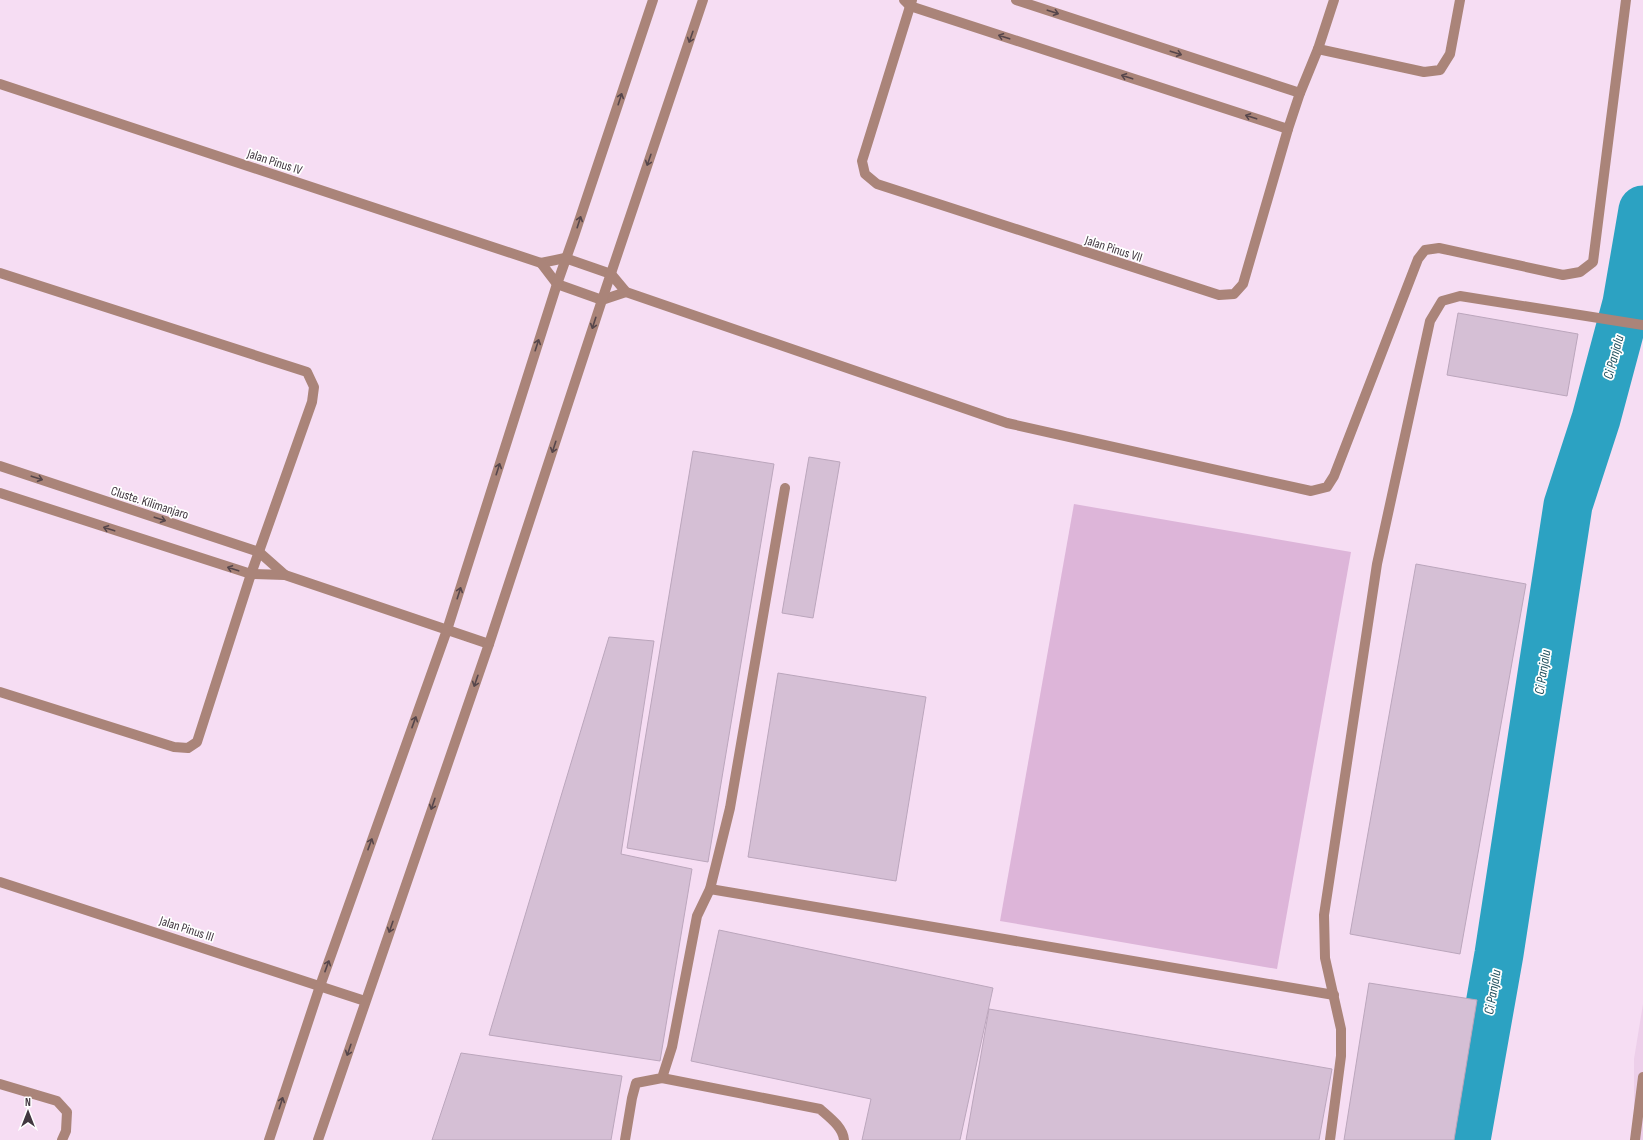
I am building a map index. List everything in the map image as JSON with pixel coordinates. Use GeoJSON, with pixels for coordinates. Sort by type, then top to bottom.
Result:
{"type":"FeatureCollection","features":[{"type":"Feature","properties":{"kind":"street"},"geometry":{"type":"LineString","coordinates":[[269,1140],[320,986],[447,630],[556,284],[574,236],[653,0]]}},
{"type":"Feature","properties":{"kind":"street"},"geometry":{"type":"LineString","coordinates":[[318,1140],[489,644],[602,300],[703,0]]}},
{"type":"Feature","properties":{"kind":"street"},"geometry":{"type":"LineString","coordinates":[[1016,0],[1300,94]]}},
{"type":"Feature","properties":{"kind":"street","name":"Jalan Pinus VII"},"geometry":{"type":"LineString","coordinates":[[909,2],[862,161],[865,174],[877,184],[1219,296],[1234,294],[1244,284],[1288,129],[1318,49],[1334,0]]}},
{"type":"Feature","properties":{"kind":"street"},"geometry":{"type":"LineString","coordinates":[[1318,49],[1424,72],[1440,70],[1450,54],[1460,0]]}},
{"type":"Feature","properties":{"kind":"street"},"geometry":{"type":"LineString","coordinates":[[626,292],[602,300],[556,284],[541,263],[565,258],[611,274],[626,292],[1007,423],[1311,491],[1327,487],[1334,476],[1418,259],[1425,250],[1439,248],[1563,275],[1580,272],[1593,262],[1626,0]]}},
{"type":"Feature","properties":{"kind":"street"},"geometry":{"type":"LineString","coordinates":[[909,2],[1288,129]]}},
{"type":"Feature","properties":{"kind":"street","name":"Jalan Pinus IV"},"geometry":{"type":"LineString","coordinates":[[0,84],[541,263]]}},
{"type":"Feature","properties":{"kind":"street"},"geometry":{"type":"LineString","coordinates":[[0,273],[307,372],[314,387],[312,402],[251,574],[197,742],[188,748],[174,747],[0,692]]}},
{"type":"Feature","properties":{"kind":"street"},"geometry":{"type":"LineString","coordinates":[[1330,1140],[1341,1056],[1341,1029],[1325,958],[1324,915],[1334,858],[1377,564],[1430,321],[1442,301],[1460,296],[1640,324]]}},
{"type":"Feature","properties":{"kind":"street","name":"Cluste. Kilimanjaro"},"geometry":{"type":"LineString","coordinates":[[0,466],[259,552],[285,575]]}},
{"type":"Feature","properties":{"kind":"street"},"geometry":{"type":"LineString","coordinates":[[662,1078],[672,1047],[697,916],[710,889],[730,808],[785,488]]}},
{"type":"Feature","properties":{"kind":"street","name":"Cluste. Kilimanjaro"},"geometry":{"type":"LineString","coordinates":[[0,493],[251,574],[285,575],[489,644]]}},
{"type":"Feature","properties":{"kind":"street","name":"Jalan Pinus III"},"geometry":{"type":"LineString","coordinates":[[0,882],[365,1002]]}},
{"type":"Feature","properties":{"kind":"street"},"geometry":{"type":"LineString","coordinates":[[710,889],[1334,995]]}},
{"type":"Feature","properties":{"kind":"street"},"geometry":{"type":"LineString","coordinates":[[1635,1140],[1640,1119],[1643,1077]]}},
{"type":"Feature","properties":{"kind":"street"},"geometry":{"type":"LineString","coordinates":[[625,1140],[636,1083],[662,1078],[820,1109],[836,1124],[844,1140]]}},
{"type":"Feature","properties":{"kind":"street"},"geometry":{"type":"LineString","coordinates":[[0,1084],[57,1101],[67,1112],[66,1131],[62,1140]]}},
{"type":"Feature","properties":{"kind":"shaded area"},"geometry":{"type":"Polygon","coordinates":[[[1074,504],[1351,552],[1277,969],[1000,921],[1074,504]]]}},
{"type":"Feature","properties":{"kind":"shaded area"},"geometry":{"type":"Polygon","coordinates":[[[1643,1004],[1643,1140],[1634,1140],[1634,1059],[1643,1004]]]}},
{"type":"Feature","properties":{"kind":"building"},"geometry":{"type":"Polygon","coordinates":[[[1458,313],[1578,334],[1567,396],[1447,375],[1458,313]]]}},
{"type":"Feature","properties":{"kind":"building"},"geometry":{"type":"Polygon","coordinates":[[[693,451],[774,464],[708,862],[627,848],[693,451]]]}},
{"type":"Feature","properties":{"kind":"building"},"geometry":{"type":"Polygon","coordinates":[[[809,457],[840,462],[813,618],[782,613],[809,457]]]}},
{"type":"Feature","properties":{"kind":"building"},"geometry":{"type":"Polygon","coordinates":[[[1416,564],[1526,584],[1460,954],[1350,934],[1416,564]]]}},
{"type":"Feature","properties":{"kind":"building"},"geometry":{"type":"Polygon","coordinates":[[[609,637],[654,641],[621,854],[692,869],[660,1061],[489,1035],[609,637]]]}},
{"type":"Feature","properties":{"kind":"building"},"geometry":{"type":"Polygon","coordinates":[[[778,673],[926,697],[896,881],[748,857],[778,673]]]}},
{"type":"Feature","properties":{"kind":"building"},"geometry":{"type":"Polygon","coordinates":[[[719,930],[993,988],[960,1140],[862,1140],[871,1099],[691,1061],[719,930]]]}},
{"type":"Feature","properties":{"kind":"building"},"geometry":{"type":"Polygon","coordinates":[[[1369,983],[1477,1000],[1454,1140],[1344,1140],[1369,983]]]}},
{"type":"Feature","properties":{"kind":"building"},"geometry":{"type":"Polygon","coordinates":[[[989,1009],[1332,1069],[1319,1140],[966,1140],[989,1009]]]}},
{"type":"Feature","properties":{"kind":"building"},"geometry":{"type":"Polygon","coordinates":[[[461,1053],[622,1076],[611,1140],[432,1140],[461,1053]]]}},
{"type":"Feature","properties":{"kind":"waterway","name":"Ci Panjalu"},"geometry":{"type":"LineString","coordinates":[[1466,1140],[1499,954],[1568,505],[1596,419],[1627,303],[1643,210]]}}]}
